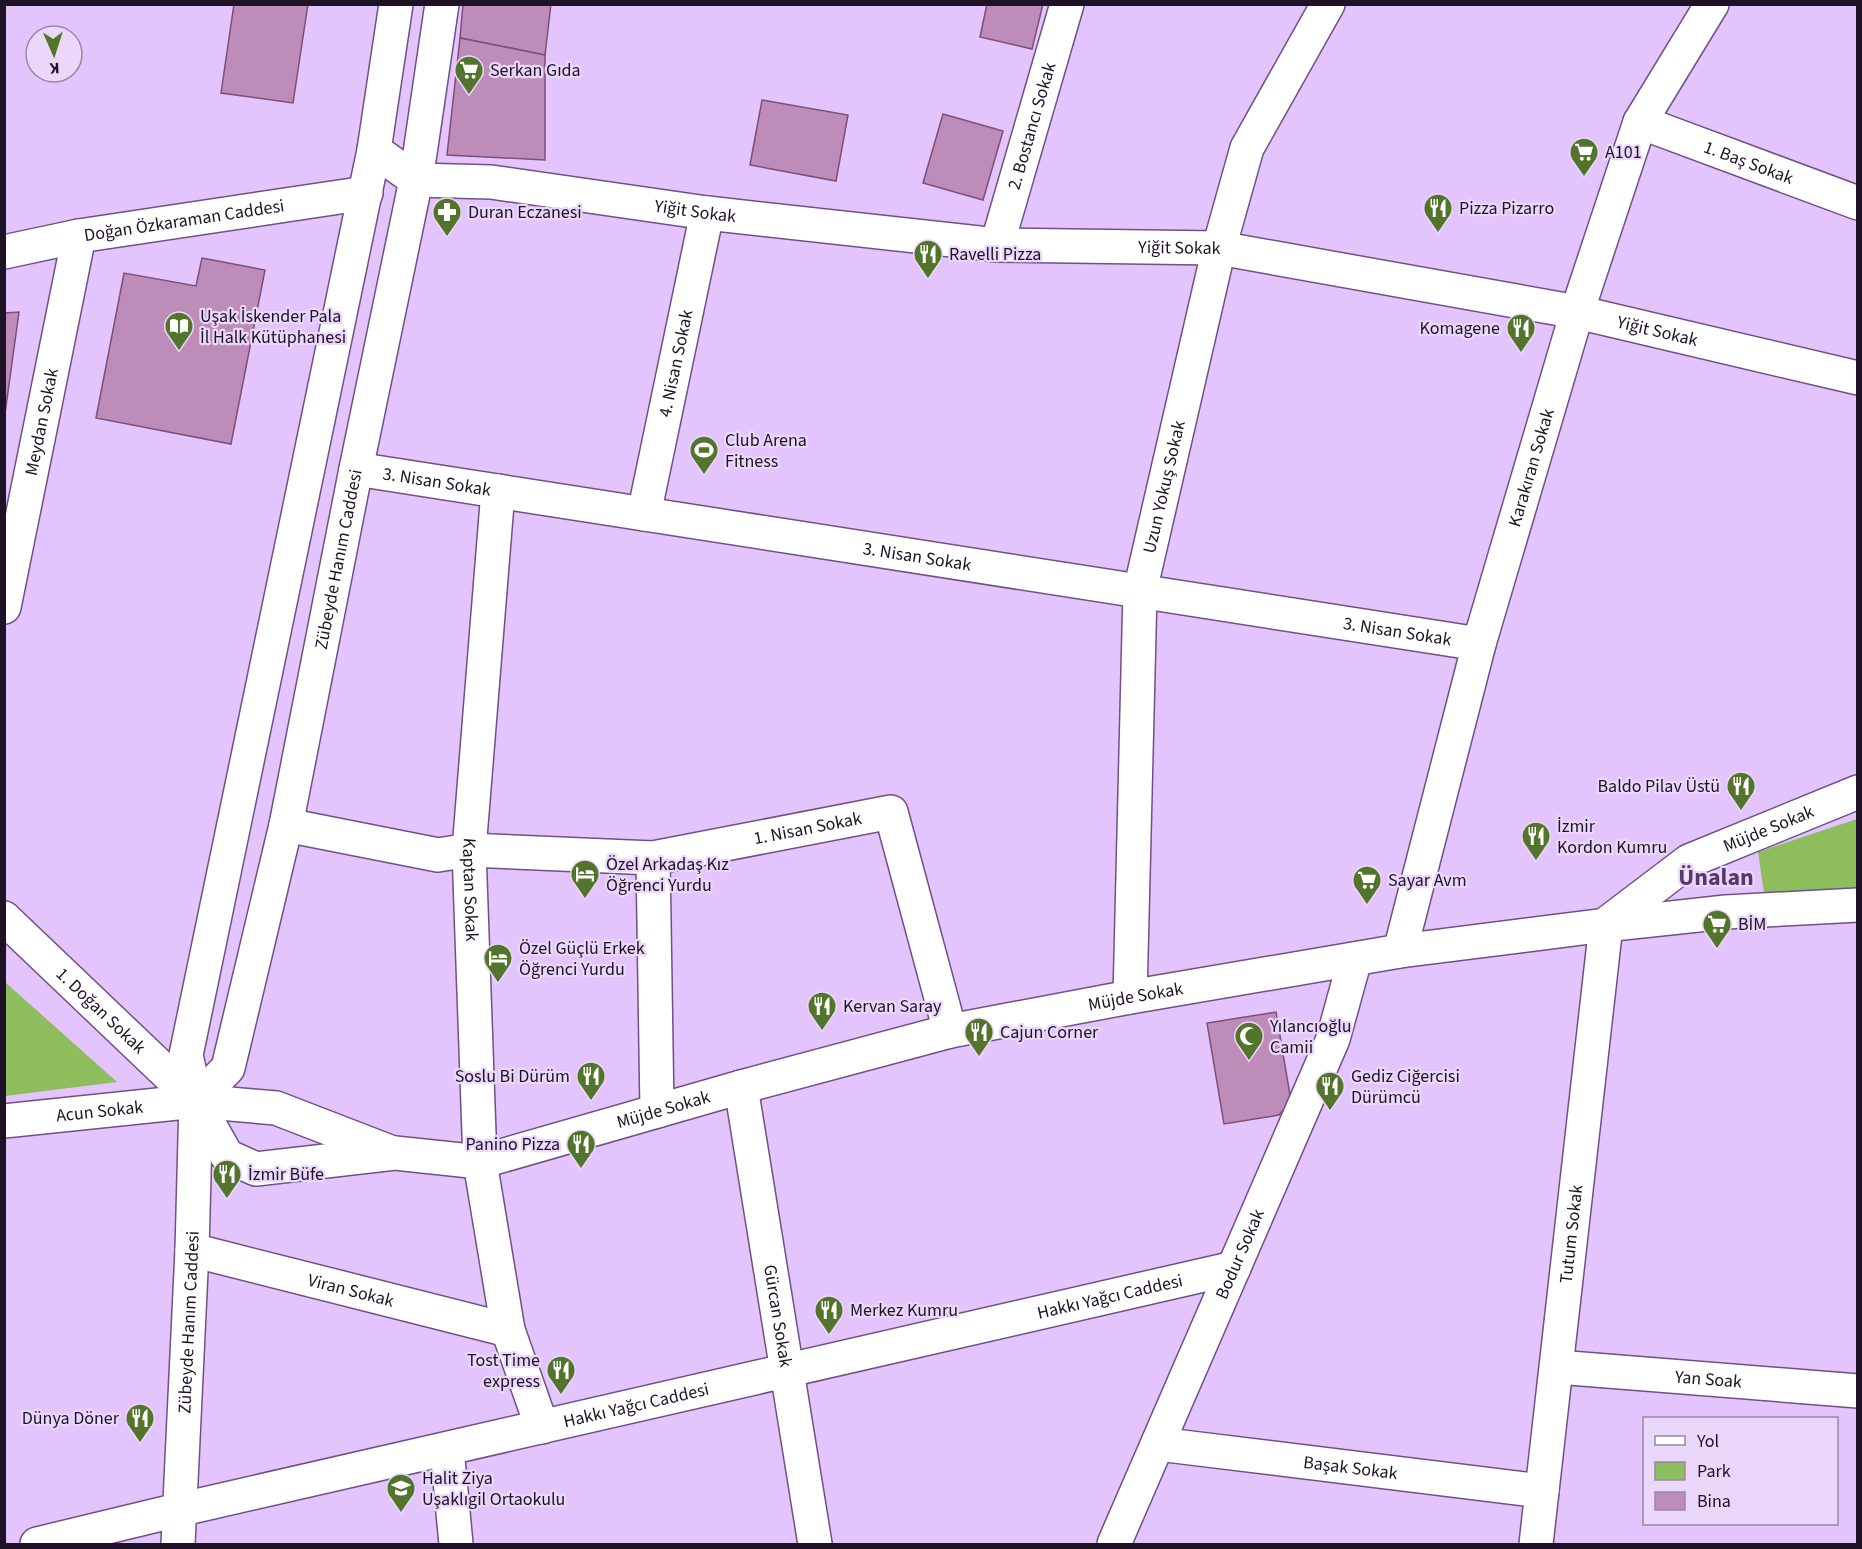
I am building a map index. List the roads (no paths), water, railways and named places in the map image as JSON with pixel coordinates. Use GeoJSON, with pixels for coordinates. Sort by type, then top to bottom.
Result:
{"type":"FeatureCollection","features":[{"type":"Feature","properties":{"kind":"street","name":"Zübeyde Hanım Caddesi"},"geometry":{"type":"LineString","coordinates":[[178,1545],[192,1250],[196,1101],[186,1055],[366,193],[396,4]]}},
{"type":"Feature","properties":{"kind":"street","name":"Zübeyde Hanım Caddesi"},"geometry":{"type":"LineString","coordinates":[[196,1101],[228,1068],[286,825],[418,164],[442,4]]}},
{"type":"Feature","properties":{"kind":"street","name":"2. Bostancı Sokak"},"geometry":{"type":"LineString","coordinates":[[997,245],[1067,4]]}},
{"type":"Feature","properties":{"kind":"street","name":"Uzun Yokuş Sokak"},"geometry":{"type":"LineString","coordinates":[[1130,997],[1140,591],[1219,248],[1246,148],[1328,4]]}},
{"type":"Feature","properties":{"kind":"street","name":"Karakıran Sokak"},"geometry":{"type":"LineString","coordinates":[[1400,951],[1479,644],[1577,312],[1640,122],[1712,4]]}},
{"type":"Feature","properties":{"kind":"street","name":"1. Baş Sokak"},"geometry":{"type":"LineString","coordinates":[[1640,122],[1857,203]]}},
{"type":"Feature","properties":{"kind":"street"},"geometry":{"type":"LineString","coordinates":[[374,150],[418,164]]}},
{"type":"Feature","properties":{"kind":"street","name":"Yiğit Sokak"},"geometry":{"type":"LineString","coordinates":[[418,164],[491,182],[707,213],[997,245],[1219,248],[1577,312],[1857,378]]}},
{"type":"Feature","properties":{"kind":"street","name":"Doğan Özkaraman Caddesi"},"geometry":{"type":"LineString","coordinates":[[4,252],[79,236],[366,193]]}},
{"type":"Feature","properties":{"kind":"street","name":"4. Nisan Sokak"},"geometry":{"type":"LineString","coordinates":[[644,514],[707,213]]}},
{"type":"Feature","properties":{"kind":"street","name":"Meydan Sokak"},"geometry":{"type":"LineString","coordinates":[[4,607],[79,236]]}},
{"type":"Feature","properties":{"kind":"street","name":"3. Nisan Sokak"},"geometry":{"type":"LineString","coordinates":[[356,469],[1479,644]]}},
{"type":"Feature","properties":{"kind":"street","name":"Kaptan Sokak"},"geometry":{"type":"LineString","coordinates":[[498,491],[469,850],[480,1162],[508,1330],[542,1427]]}},
{"type":"Feature","properties":{"kind":"street","name":"Müjde Sokak"},"geometry":{"type":"LineString","coordinates":[[395,1153],[480,1162],[950,1031],[1355,958],[1606,925],[1689,861],[1857,792]]}},
{"type":"Feature","properties":{"kind":"street","name":"1. Nisan Sokak"},"geometry":{"type":"LineString","coordinates":[[286,825],[438,855],[469,850],[653,858],[891,812],[950,1031]]}},
{"type":"Feature","properties":{"kind":"street"},"geometry":{"type":"LineString","coordinates":[[653,858],[657,1112]]}},
{"type":"Feature","properties":{"kind":"street"},"geometry":{"type":"LineString","coordinates":[[1606,925],[1726,912],[1857,905]]}},
{"type":"Feature","properties":{"kind":"street","name":"1. Doğan Sokak"},"geometry":{"type":"LineString","coordinates":[[4,918],[196,1101]]}},
{"type":"Feature","properties":{"kind":"street","name":"Tutum Sokak"},"geometry":{"type":"LineString","coordinates":[[1536,1545],[1606,925]]}},
{"type":"Feature","properties":{"kind":"street","name":"Bodur Sokak"},"geometry":{"type":"LineString","coordinates":[[1114,1545],[1333,1039],[1355,958]]}},
{"type":"Feature","properties":{"kind":"street","name":"Gürcan Sokak"},"geometry":{"type":"LineString","coordinates":[[741,1088],[815,1545]]}},
{"type":"Feature","properties":{"kind":"street"},"geometry":{"type":"LineString","coordinates":[[196,1101],[227,1156],[256,1168],[395,1153]]}},
{"type":"Feature","properties":{"kind":"street","name":"Acun Sokak"},"geometry":{"type":"LineString","coordinates":[[4,1121],[196,1101],[276,1108],[395,1153]]}},
{"type":"Feature","properties":{"kind":"street","name":"Viran Sokak"},"geometry":{"type":"LineString","coordinates":[[192,1250],[508,1330]]}},
{"type":"Feature","properties":{"kind":"street","name":"Hakkı Yağcı Caddesi"},"geometry":{"type":"LineString","coordinates":[[37,1545],[178,1510],[1234,1269]]}},
{"type":"Feature","properties":{"kind":"street","name":"Yan Soak"},"geometry":{"type":"LineString","coordinates":[[1557,1367],[1857,1391]]}},
{"type":"Feature","properties":{"kind":"street","name":"Başak Sokak"},"geometry":{"type":"LineString","coordinates":[[1158,1444],[1542,1491]]}},
{"type":"Feature","properties":{"kind":"street"},"geometry":{"type":"LineString","coordinates":[[447,1449],[456,1545]]}},
{"type":"Feature","properties":{"kind":"place","name":"Serkan Gıda"},"geometry":{"type":"Point","coordinates":[469,96]}},
{"type":"Feature","properties":{"kind":"place","name":"A101"},"geometry":{"type":"Point","coordinates":[1584,178]}},
{"type":"Feature","properties":{"kind":"place","name":"Pizza Pizarro"},"geometry":{"type":"Point","coordinates":[1438,234]}},
{"type":"Feature","properties":{"kind":"place","name":"Duran Eczanesi"},"geometry":{"type":"Point","coordinates":[447,238]}},
{"type":"Feature","properties":{"kind":"place","name":"Ravelli Pizza"},"geometry":{"type":"Point","coordinates":[928,280]}},
{"type":"Feature","properties":{"kind":"place","name":"Uşak İskender Pala İl Halk Kütüphanesi"},"geometry":{"type":"Point","coordinates":[179,352]}},
{"type":"Feature","properties":{"kind":"place","name":"Komagene"},"geometry":{"type":"Point","coordinates":[1521,354]}},
{"type":"Feature","properties":{"kind":"place","name":"Club Arena Fitness"},"geometry":{"type":"Point","coordinates":[704,476]}},
{"type":"Feature","properties":{"kind":"place","name":"Baldo Pilav Üstü"},"geometry":{"type":"Point","coordinates":[1741,812]}},
{"type":"Feature","properties":{"kind":"place","name":"İzmir Kordon Kumru"},"geometry":{"type":"Point","coordinates":[1536,862]}},
{"type":"Feature","properties":{"kind":"place","name":"Özel Arkadaş Kız Öğrenci Yurdu"},"geometry":{"type":"Point","coordinates":[585,900]}},
{"type":"Feature","properties":{"kind":"place","name":"Sayar Avm"},"geometry":{"type":"Point","coordinates":[1367,906]}},
{"type":"Feature","properties":{"kind":"place","name":"BİM"},"geometry":{"type":"Point","coordinates":[1717,950]}},
{"type":"Feature","properties":{"kind":"place","name":"Özel Güçlü Erkek Öğrenci Yurdu"},"geometry":{"type":"Point","coordinates":[498,984]}},
{"type":"Feature","properties":{"kind":"place","name":"Kervan Saray"},"geometry":{"type":"Point","coordinates":[822,1032]}},
{"type":"Feature","properties":{"kind":"place","name":"Cajun Corner"},"geometry":{"type":"Point","coordinates":[979,1058]}},
{"type":"Feature","properties":{"kind":"place","name":"Yılancıoğlu Camii"},"geometry":{"type":"Point","coordinates":[1249,1062]}},
{"type":"Feature","properties":{"kind":"place","name":"Soslu Bi Dürüm"},"geometry":{"type":"Point","coordinates":[591,1102]}},
{"type":"Feature","properties":{"kind":"place","name":"Gediz Ciğercisi Dürümcü"},"geometry":{"type":"Point","coordinates":[1330,1112]}},
{"type":"Feature","properties":{"kind":"place","name":"Panino Pizza"},"geometry":{"type":"Point","coordinates":[581,1170]}},
{"type":"Feature","properties":{"kind":"place","name":"İzmir Büfe"},"geometry":{"type":"Point","coordinates":[227,1200]}},
{"type":"Feature","properties":{"kind":"place","name":"Merkez Kumru"},"geometry":{"type":"Point","coordinates":[829,1336]}},
{"type":"Feature","properties":{"kind":"place","name":"Tost Time express"},"geometry":{"type":"Point","coordinates":[561,1396]}},
{"type":"Feature","properties":{"kind":"place","name":"Dünya Döner"},"geometry":{"type":"Point","coordinates":[140,1444]}},
{"type":"Feature","properties":{"kind":"place","name":"Halit Ziya Uşaklıgil Ortaokulu"},"geometry":{"type":"Point","coordinates":[401,1514]}},
{"type":"Feature","properties":{"kind":"district","name":"Ünalan"},"geometry":{"type":"Point","coordinates":[1716,877]}}]}
